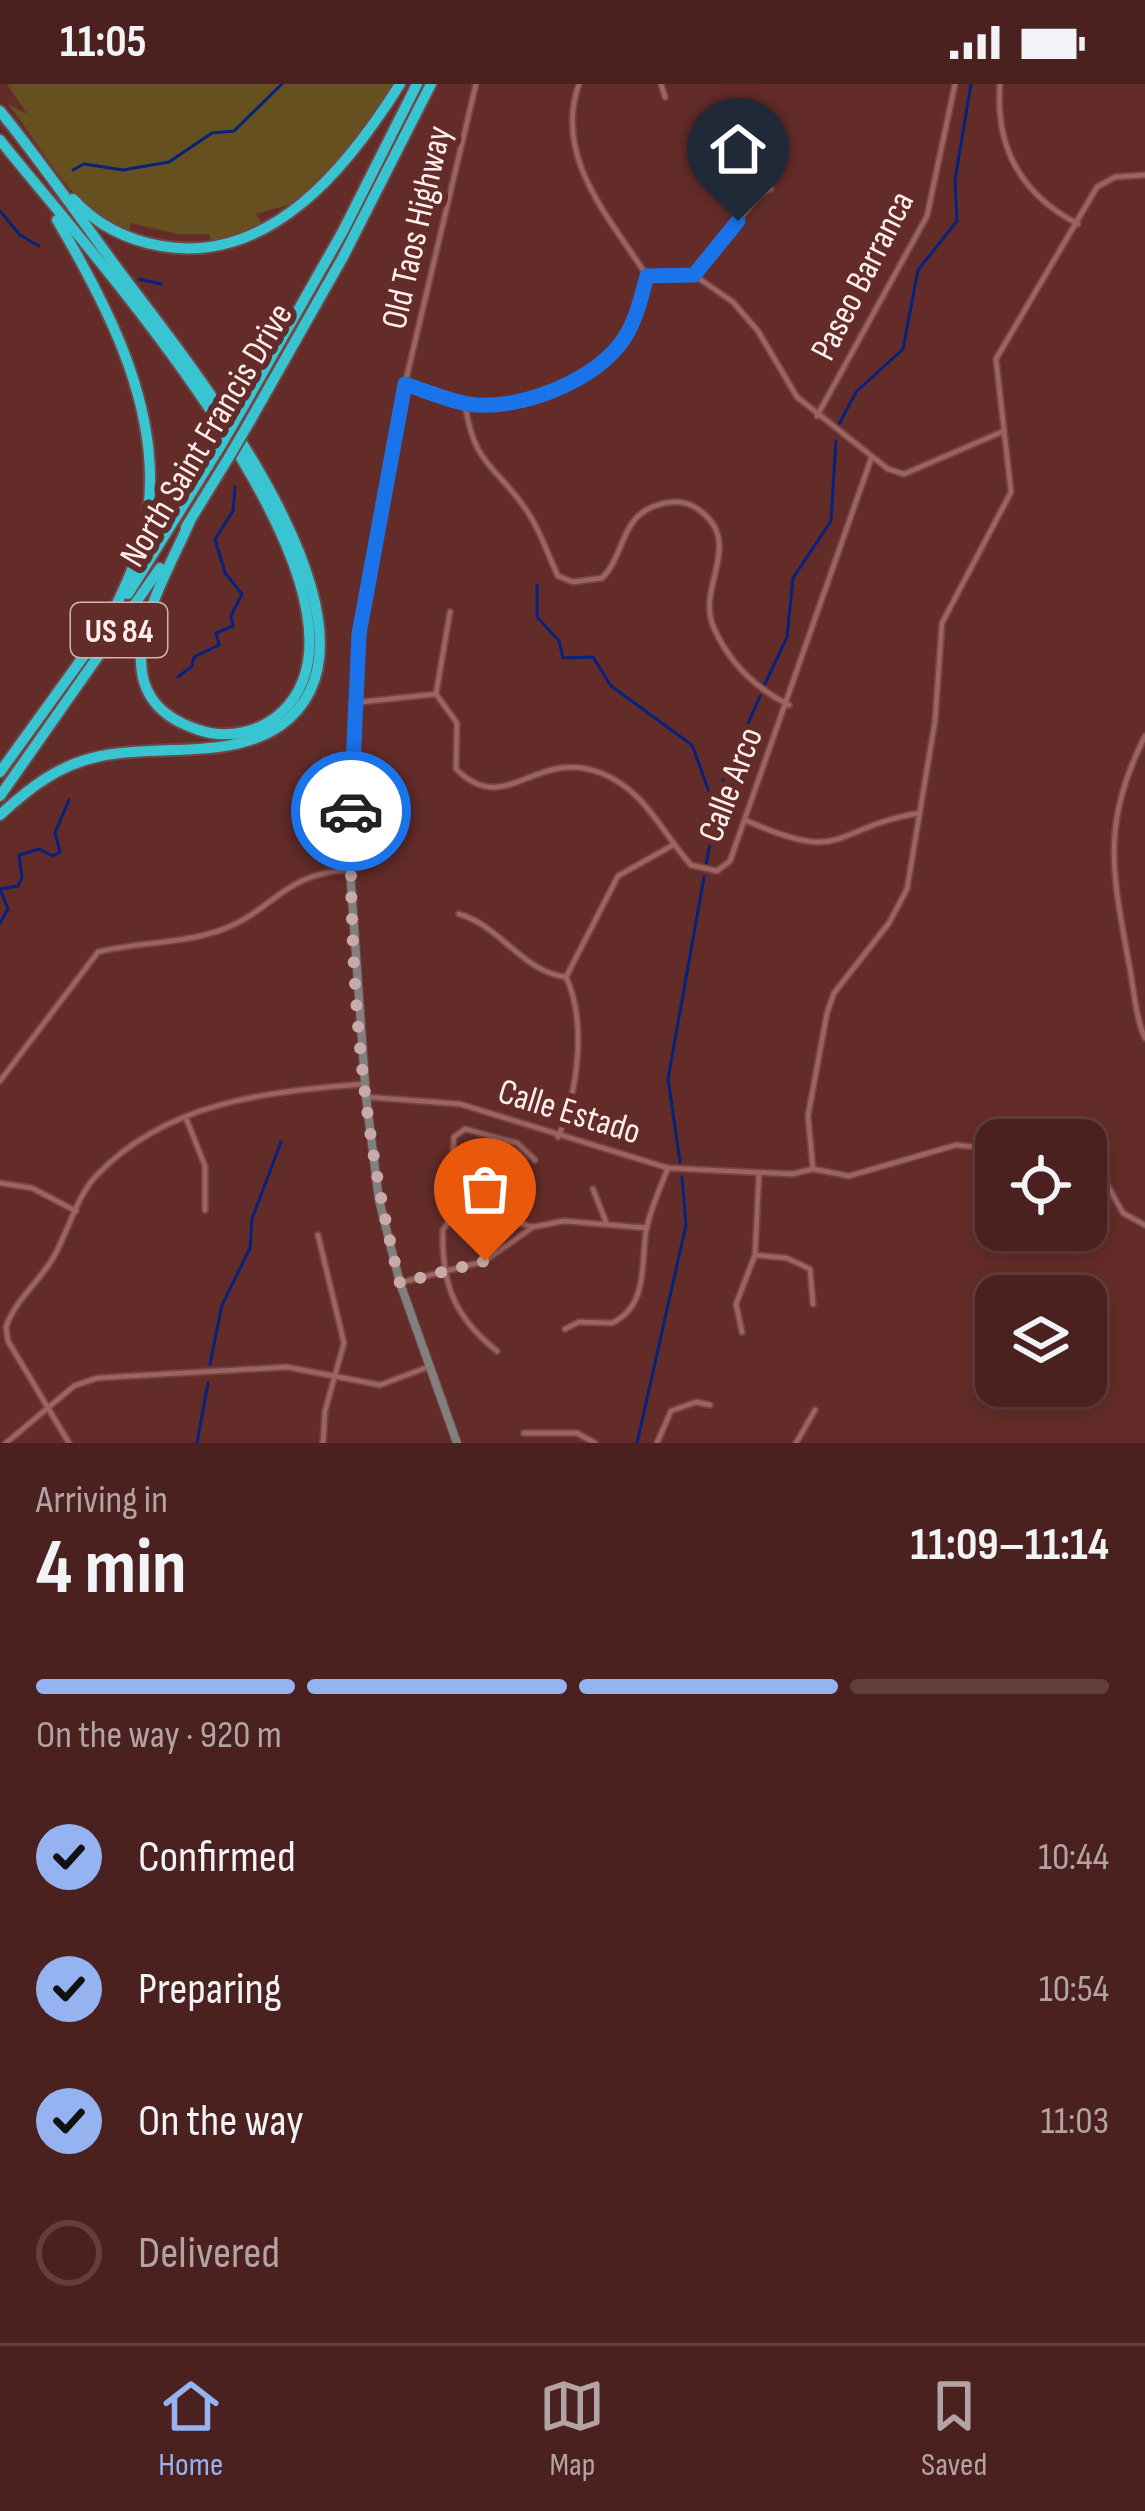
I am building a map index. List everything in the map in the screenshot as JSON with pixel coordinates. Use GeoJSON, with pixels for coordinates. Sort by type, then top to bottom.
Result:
{"type":"FeatureCollection","features":[{"type":"Feature","properties":{"kind":"highway"},"geometry":{"type":"LineString","coordinates":[[38,160],[84,210],[109,228],[156,245],[220,247],[266,230],[302,203],[352,150],[400,84]]}},
{"type":"Feature","properties":{"kind":"highway","name":"North Saint Francis Drive"},"geometry":{"type":"LineString","coordinates":[[0,772],[106,626],[221,445],[334,248],[417,84]]}},
{"type":"Feature","properties":{"kind":"highway","name":"North Saint Francis Drive"},"geometry":{"type":"LineString","coordinates":[[0,796],[229,457],[344,257],[431,84]]}},
{"type":"Feature","properties":{"kind":"highway"},"geometry":{"type":"LineString","coordinates":[[0,111],[260,468],[308,586],[319,658],[303,702],[262,736],[233,744],[97,756],[45,778],[0,814]]}},
{"type":"Feature","properties":{"kind":"highway"},"geometry":{"type":"LineString","coordinates":[[0,140],[222,423],[260,484],[290,557],[309,630],[306,673],[282,712],[235,734],[200,730],[177,719],[153,694],[141,662],[148,606],[190,521]]}},
{"type":"Feature","properties":{"kind":"highway"},"geometry":{"type":"LineString","coordinates":[[32,182],[105,306],[146,441],[146,524],[135,565],[106,626]]}},
{"type":"Feature","properties":{"kind":"street","name":"Old Taos Highway"},"geometry":{"type":"LineString","coordinates":[[457,1443],[400,1283],[379,1200],[365,1097],[350,870],[352,703],[373,540],[476,84]]}},
{"type":"Feature","properties":{"kind":"street"},"geometry":{"type":"LineString","coordinates":[[579,84],[568,133],[582,171],[647,276]]}},
{"type":"Feature","properties":{"kind":"street"},"geometry":{"type":"LineString","coordinates":[[662,84],[665,97]]}},
{"type":"Feature","properties":{"kind":"street","name":"Paseo Barranca"},"geometry":{"type":"LineString","coordinates":[[818,416],[927,216],[955,84]]}},
{"type":"Feature","properties":{"kind":"street"},"geometry":{"type":"LineString","coordinates":[[1000,84],[1000,110],[1017,174],[1040,201],[1078,224]]}},
{"type":"Feature","properties":{"kind":"street"},"geometry":{"type":"LineString","coordinates":[[813,1169],[808,1116],[827,1013],[834,993],[889,923],[908,889],[935,721],[942,623],[1011,492],[996,358],[1103,182],[1145,176]]}},
{"type":"Feature","properties":{"kind":"street"},"geometry":{"type":"LineString","coordinates":[[694,275],[760,194],[771,190]]}},
{"type":"Feature","properties":{"kind":"street"},"geometry":{"type":"LineString","coordinates":[[647,276],[694,275],[746,316],[797,397],[872,459],[904,474],[1004,431]]}},
{"type":"Feature","properties":{"kind":"street"},"geometry":{"type":"LineString","coordinates":[[405,384],[465,404],[522,401],[599,364],[625,339],[647,276]]}},
{"type":"Feature","properties":{"kind":"street"},"geometry":{"type":"LineString","coordinates":[[465,404],[474,445],[489,472],[524,506],[558,576],[574,582],[602,578],[628,529],[644,511],[668,502],[687,502],[704,513],[717,528],[722,549],[710,605],[712,626],[753,687],[789,705]]}},
{"type":"Feature","properties":{"kind":"street","name":"Calle Arco"},"geometry":{"type":"LineString","coordinates":[[436,694],[457,723],[456,769],[474,787],[488,791],[550,768],[603,774],[652,808],[691,865],[717,871],[730,861],[789,705],[872,459]]}},
{"type":"Feature","properties":{"kind":"street"},"geometry":{"type":"LineString","coordinates":[[352,703],[415,692],[436,694],[450,613]]}},
{"type":"Feature","properties":{"kind":"street"},"geometry":{"type":"LineString","coordinates":[[1145,736],[1120,786],[1112,842],[1115,887],[1145,1038]]}},
{"type":"Feature","properties":{"kind":"street"},"geometry":{"type":"LineString","coordinates":[[745,820],[787,839],[829,845],[920,813]]}},
{"type":"Feature","properties":{"kind":"street"},"geometry":{"type":"LineString","coordinates":[[566,977],[618,876],[673,844]]}},
{"type":"Feature","properties":{"kind":"street"},"geometry":{"type":"LineString","coordinates":[[0,1081],[98,952],[216,932],[298,879],[316,872],[350,870]]}},
{"type":"Feature","properties":{"kind":"street"},"geometry":{"type":"LineString","coordinates":[[459,914],[489,928],[530,965],[566,977],[574,993],[577,1048],[567,1117],[558,1137]]}},
{"type":"Feature","properties":{"kind":"street"},"geometry":{"type":"LineString","coordinates":[[69,1443],[8,1341],[6,1327],[47,1268],[94,1178],[185,1116],[267,1092],[364,1084]]}},
{"type":"Feature","properties":{"kind":"street","name":"Calle Estado"},"geometry":{"type":"LineString","coordinates":[[365,1097],[460,1104],[668,1168],[759,1173],[813,1169],[849,1176],[956,1145],[975,1147]]}},
{"type":"Feature","properties":{"kind":"street"},"geometry":{"type":"LineString","coordinates":[[185,1116],[205,1166],[205,1210]]}},
{"type":"Feature","properties":{"kind":"street"},"geometry":{"type":"LineString","coordinates":[[497,1351],[462,1322],[445,1269],[443,1230],[459,1206],[451,1150],[454,1137],[476,1128],[517,1144],[535,1160]]}},
{"type":"Feature","properties":{"kind":"street"},"geometry":{"type":"LineString","coordinates":[[565,1329],[625,1317],[642,1286],[647,1228],[668,1168]]}},
{"type":"Feature","properties":{"kind":"street"},"geometry":{"type":"LineString","coordinates":[[742,1332],[736,1304],[755,1255],[759,1173]]}},
{"type":"Feature","properties":{"kind":"street"},"geometry":{"type":"LineString","coordinates":[[0,1183],[32,1188],[76,1211]]}},
{"type":"Feature","properties":{"kind":"street"},"geometry":{"type":"LineString","coordinates":[[1107,1184],[1124,1213],[1145,1225]]}},
{"type":"Feature","properties":{"kind":"street"},"geometry":{"type":"LineString","coordinates":[[593,1189],[606,1223]]}},
{"type":"Feature","properties":{"kind":"street"},"geometry":{"type":"LineString","coordinates":[[459,1206],[533,1227]]}},
{"type":"Feature","properties":{"kind":"street"},"geometry":{"type":"LineString","coordinates":[[400,1283],[485,1261],[533,1227],[564,1221],[647,1228]]}},
{"type":"Feature","properties":{"kind":"street"},"geometry":{"type":"LineString","coordinates":[[318,1235],[344,1329],[325,1412],[323,1443]]}},
{"type":"Feature","properties":{"kind":"street"},"geometry":{"type":"LineString","coordinates":[[755,1255],[787,1258],[810,1269],[813,1304]]}},
{"type":"Feature","properties":{"kind":"street"},"geometry":{"type":"LineString","coordinates":[[6,1443],[74,1386],[121,1374],[287,1367],[380,1385],[428,1367]]}},
{"type":"Feature","properties":{"kind":"street"},"geometry":{"type":"LineString","coordinates":[[657,1443],[671,1411],[696,1402],[710,1405]]}},
{"type":"Feature","properties":{"kind":"street"},"geometry":{"type":"LineString","coordinates":[[796,1443],[815,1411]]}},
{"type":"Feature","properties":{"kind":"street"},"geometry":{"type":"LineString","coordinates":[[524,1433],[578,1433],[596,1443]]}},
{"type":"Feature","properties":{"kind":"shaded area"},"geometry":{"type":"Polygon","coordinates":[[[7,84],[395,84],[343,154],[295,203],[256,214],[263,225],[212,242],[209,234],[177,234],[131,223],[129,232],[90,209],[60,177],[8,104],[27,114],[7,84]]]}},
{"type":"Feature","properties":{"kind":"waterway"},"geometry":{"type":"LineString","coordinates":[[73,170],[84,164],[123,170],[169,162],[212,133],[234,131],[282,84]]}},
{"type":"Feature","properties":{"kind":"waterway"},"geometry":{"type":"LineString","coordinates":[[839,424],[856,392],[903,349],[918,270],[957,221],[955,180],[971,84]]}},
{"type":"Feature","properties":{"kind":"waterway"},"geometry":{"type":"LineString","coordinates":[[0,211],[20,235],[39,246]]}},
{"type":"Feature","properties":{"kind":"waterway"},"geometry":{"type":"LineString","coordinates":[[139,279],[161,284]]}},
{"type":"Feature","properties":{"kind":"waterway"},"geometry":{"type":"LineString","coordinates":[[764,686],[787,637],[793,578],[831,521],[836,441]]}},
{"type":"Feature","properties":{"kind":"waterway"},"geometry":{"type":"LineString","coordinates":[[178,677],[192,666],[194,657],[219,645],[216,633],[233,626],[231,616],[242,594],[225,573],[215,539],[233,511],[235,487]]}},
{"type":"Feature","properties":{"kind":"waterway"},"geometry":{"type":"LineString","coordinates":[[537,585],[537,617],[559,641],[563,658],[593,657],[611,686],[692,745],[716,811]]}},
{"type":"Feature","properties":{"kind":"waterway"},"geometry":{"type":"LineString","coordinates":[[706,865],[721,786],[760,696]]}},
{"type":"Feature","properties":{"kind":"waterway"},"geometry":{"type":"LineString","coordinates":[[0,923],[8,909],[0,889],[18,886],[22,878],[19,855],[39,849],[53,856],[60,852],[55,833],[69,800]]}},
{"type":"Feature","properties":{"kind":"waterway"},"geometry":{"type":"LineString","coordinates":[[680,1162],[668,1079],[704,877]]}},
{"type":"Feature","properties":{"kind":"waterway"},"geometry":{"type":"LineString","coordinates":[[210,1364],[222,1305],[250,1248],[252,1219],[281,1142]]}},
{"type":"Feature","properties":{"kind":"waterway"},"geometry":{"type":"LineString","coordinates":[[637,1443],[686,1225],[682,1177]]}},
{"type":"Feature","properties":{"kind":"waterway"},"geometry":{"type":"LineString","coordinates":[[197,1443],[208,1383]]}},
{"type":"Feature","properties":{"kind":"way so far"},"geometry":{"type":"LineString","coordinates":[[351,811],[350,870],[370,1149],[400,1283],[416,1275],[485,1261]]}},
{"type":"Feature","properties":{"kind":"route"},"geometry":{"type":"LineString","coordinates":[[351,811],[352,703],[359,634],[405,384],[465,404],[494,406],[522,401],[569,380],[599,364],[625,339],[647,276],[694,275],[738,221]]}}]}
